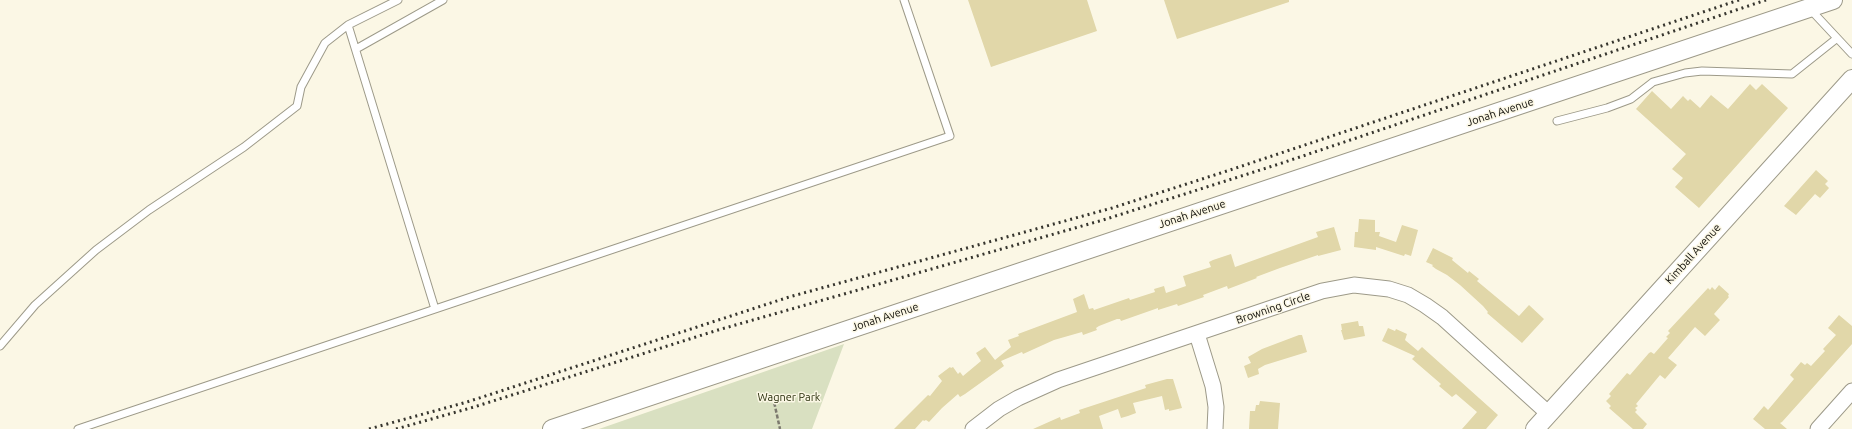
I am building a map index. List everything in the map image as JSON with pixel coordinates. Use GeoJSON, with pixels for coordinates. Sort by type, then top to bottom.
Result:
{"type":"FeatureCollection","features":[{"type":"Feature","properties":{"kind":"street","name":"Jonah Avenue"},"geometry":{"type":"LineString","coordinates":[[552,429],[1833,0]]}},
{"type":"Feature","properties":{"kind":"street","name":"Kimball Avenue"},"geometry":{"type":"LineString","coordinates":[[1535,429],[1852,80]]}},
{"type":"Feature","properties":{"kind":"street","name":"Browning Circle"},"geometry":{"type":"LineString","coordinates":[[973,429],[999,409],[1039,388],[1322,291],[1354,286],[1389,289],[1408,295],[1442,317],[1549,414]]}},
{"type":"Feature","properties":{"kind":"street"},"geometry":{"type":"LineString","coordinates":[[1197,334],[1213,386],[1216,407],[1215,429]]}},
{"type":"Feature","properties":{"kind":"street"},"geometry":{"type":"LineString","coordinates":[[1818,429],[1852,391]]}},
{"type":"Feature","properties":{"kind":"lane"},"geometry":{"type":"LineString","coordinates":[[0,346],[35,305],[96,250],[149,210],[244,147],[297,106],[301,87],[325,43],[348,25],[398,0]]}},
{"type":"Feature","properties":{"kind":"lane"},"geometry":{"type":"LineString","coordinates":[[356,49],[443,0]]}},
{"type":"Feature","properties":{"kind":"lane"},"geometry":{"type":"LineString","coordinates":[[78,429],[950,136],[904,0]]}},
{"type":"Feature","properties":{"kind":"lane"},"geometry":{"type":"LineString","coordinates":[[1809,8],[1852,54]]}},
{"type":"Feature","properties":{"kind":"lane"},"geometry":{"type":"LineString","coordinates":[[348,25],[436,309]]}},
{"type":"Feature","properties":{"kind":"lane"},"geometry":{"type":"LineString","coordinates":[[1557,121],[1607,108],[1631,99],[1653,82],[1685,73],[1702,71],[1792,74],[1836,38]]}},
{"type":"Feature","properties":{"kind":"path"},"geometry":{"type":"LineString","coordinates":[[773,397],[780,429]]}},
{"type":"Feature","properties":{"kind":"green space","name":"Wagner Park"},"geometry":{"type":"Polygon","coordinates":[[[844,344],[812,429],[599,429],[844,344]]]}},
{"type":"Feature","properties":{"kind":"building"},"geometry":{"type":"Polygon","coordinates":[[[968,0],[1087,0],[1097,31],[991,67],[968,0]]]}},
{"type":"Feature","properties":{"kind":"building"},"geometry":{"type":"Polygon","coordinates":[[[1164,0],[1289,0],[1289,2],[1177,39],[1164,0]]]}},
{"type":"Feature","properties":{"kind":"building"},"geometry":{"type":"Polygon","coordinates":[[[1750,84],[1756,90],[1762,84],[1788,108],[1699,208],[1675,187],[1683,178],[1672,169],[1686,154],[1636,109],[1652,91],[1671,109],[1683,96],[1688,101],[1690,99],[1700,108],[1711,95],[1728,109],[1750,84]]]}},
{"type":"Feature","properties":{"kind":"building"},"geometry":{"type":"Polygon","coordinates":[[[1816,170],[1828,181],[1825,184],[1829,188],[1820,198],[1815,194],[1796,215],[1784,206],[1816,170]]]}},
{"type":"Feature","properties":{"kind":"building"},"geometry":{"type":"Polygon","coordinates":[[[1359,219],[1375,220],[1375,232],[1380,232],[1379,236],[1396,242],[1402,225],[1418,230],[1411,256],[1405,254],[1404,256],[1376,247],[1376,250],[1354,247],[1355,232],[1358,232],[1359,219]]]}},
{"type":"Feature","properties":{"kind":"building"},"geometry":{"type":"Polygon","coordinates":[[[1334,227],[1341,250],[1318,255],[1280,268],[1228,289],[1227,286],[1203,295],[1204,297],[1178,306],[1177,304],[1158,310],[1158,308],[1121,321],[1120,319],[1117,319],[1099,326],[1096,328],[1097,330],[1083,335],[1082,332],[1054,340],[1023,354],[1022,352],[1001,361],[1004,366],[965,394],[960,397],[958,394],[929,422],[923,420],[915,429],[894,429],[928,395],[930,396],[942,381],[938,376],[950,367],[953,367],[958,374],[960,372],[963,376],[981,361],[976,353],[985,347],[995,360],[1011,347],[1008,340],[1019,336],[1018,334],[1077,312],[1073,299],[1084,294],[1089,309],[1093,308],[1094,310],[1129,298],[1130,300],[1155,292],[1154,289],[1164,286],[1166,293],[1186,286],[1183,276],[1211,267],[1209,262],[1213,260],[1231,254],[1235,267],[1318,237],[1316,232],[1334,227]]]}},
{"type":"Feature","properties":{"kind":"building"},"geometry":{"type":"Polygon","coordinates":[[[1433,248],[1453,258],[1452,260],[1468,273],[1469,271],[1479,279],[1477,281],[1519,316],[1529,305],[1544,319],[1522,343],[1487,313],[1488,312],[1483,306],[1460,285],[1436,269],[1432,266],[1433,265],[1426,262],[1433,248]]]}},
{"type":"Feature","properties":{"kind":"building"},"geometry":{"type":"Polygon","coordinates":[[[1719,285],[1729,294],[1729,297],[1714,314],[1720,320],[1705,336],[1695,327],[1668,358],[1677,365],[1665,379],[1660,375],[1636,404],[1638,406],[1635,408],[1637,410],[1635,412],[1647,424],[1643,429],[1633,429],[1609,408],[1611,406],[1606,401],[1611,396],[1609,394],[1627,373],[1630,375],[1649,353],[1651,352],[1654,354],[1668,338],[1666,337],[1670,333],[1668,331],[1708,288],[1710,290],[1712,287],[1715,290],[1719,285]]]}},
{"type":"Feature","properties":{"kind":"building"},"geometry":{"type":"Polygon","coordinates":[[[1839,315],[1852,326],[1852,344],[1780,423],[1787,429],[1765,429],[1753,419],[1764,406],[1768,410],[1794,379],[1790,375],[1801,362],[1805,365],[1807,363],[1811,366],[1825,351],[1823,349],[1836,335],[1828,328],[1839,315]]]}},
{"type":"Feature","properties":{"kind":"building"},"geometry":{"type":"Polygon","coordinates":[[[1358,321],[1359,326],[1363,326],[1365,336],[1344,340],[1341,324],[1358,321]]]}},
{"type":"Feature","properties":{"kind":"building"},"geometry":{"type":"Polygon","coordinates":[[[1388,328],[1395,331],[1396,329],[1407,334],[1405,340],[1418,351],[1422,347],[1498,415],[1486,429],[1462,429],[1477,412],[1456,394],[1452,397],[1439,386],[1441,384],[1412,359],[1415,356],[1382,341],[1388,328]]]}},
{"type":"Feature","properties":{"kind":"building"},"geometry":{"type":"Polygon","coordinates":[[[1302,335],[1307,352],[1265,365],[1258,369],[1259,374],[1248,378],[1244,366],[1251,363],[1248,357],[1262,349],[1302,335]]]}},
{"type":"Feature","properties":{"kind":"building"},"geometry":{"type":"Polygon","coordinates":[[[1167,379],[1173,379],[1182,408],[1169,411],[1169,409],[1165,410],[1162,396],[1133,403],[1136,413],[1128,416],[1121,418],[1118,409],[1099,416],[1103,429],[1033,429],[1060,417],[1061,420],[1080,413],[1079,410],[1146,388],[1145,385],[1167,379]]]}},
{"type":"Feature","properties":{"kind":"building"},"geometry":{"type":"Polygon","coordinates":[[[1260,401],[1280,403],[1278,429],[1249,429],[1250,411],[1255,411],[1256,405],[1259,405],[1260,401]]]}},
{"type":"Feature","properties":{"kind":"railway"},"geometry":{"type":"LineString","coordinates":[[369,429],[467,402],[789,297],[1112,208],[1739,0]]}},
{"type":"Feature","properties":{"kind":"railway"},"geometry":{"type":"LineString","coordinates":[[396,429],[474,407],[718,330],[1103,220],[1279,164],[1766,0]]}}]}
